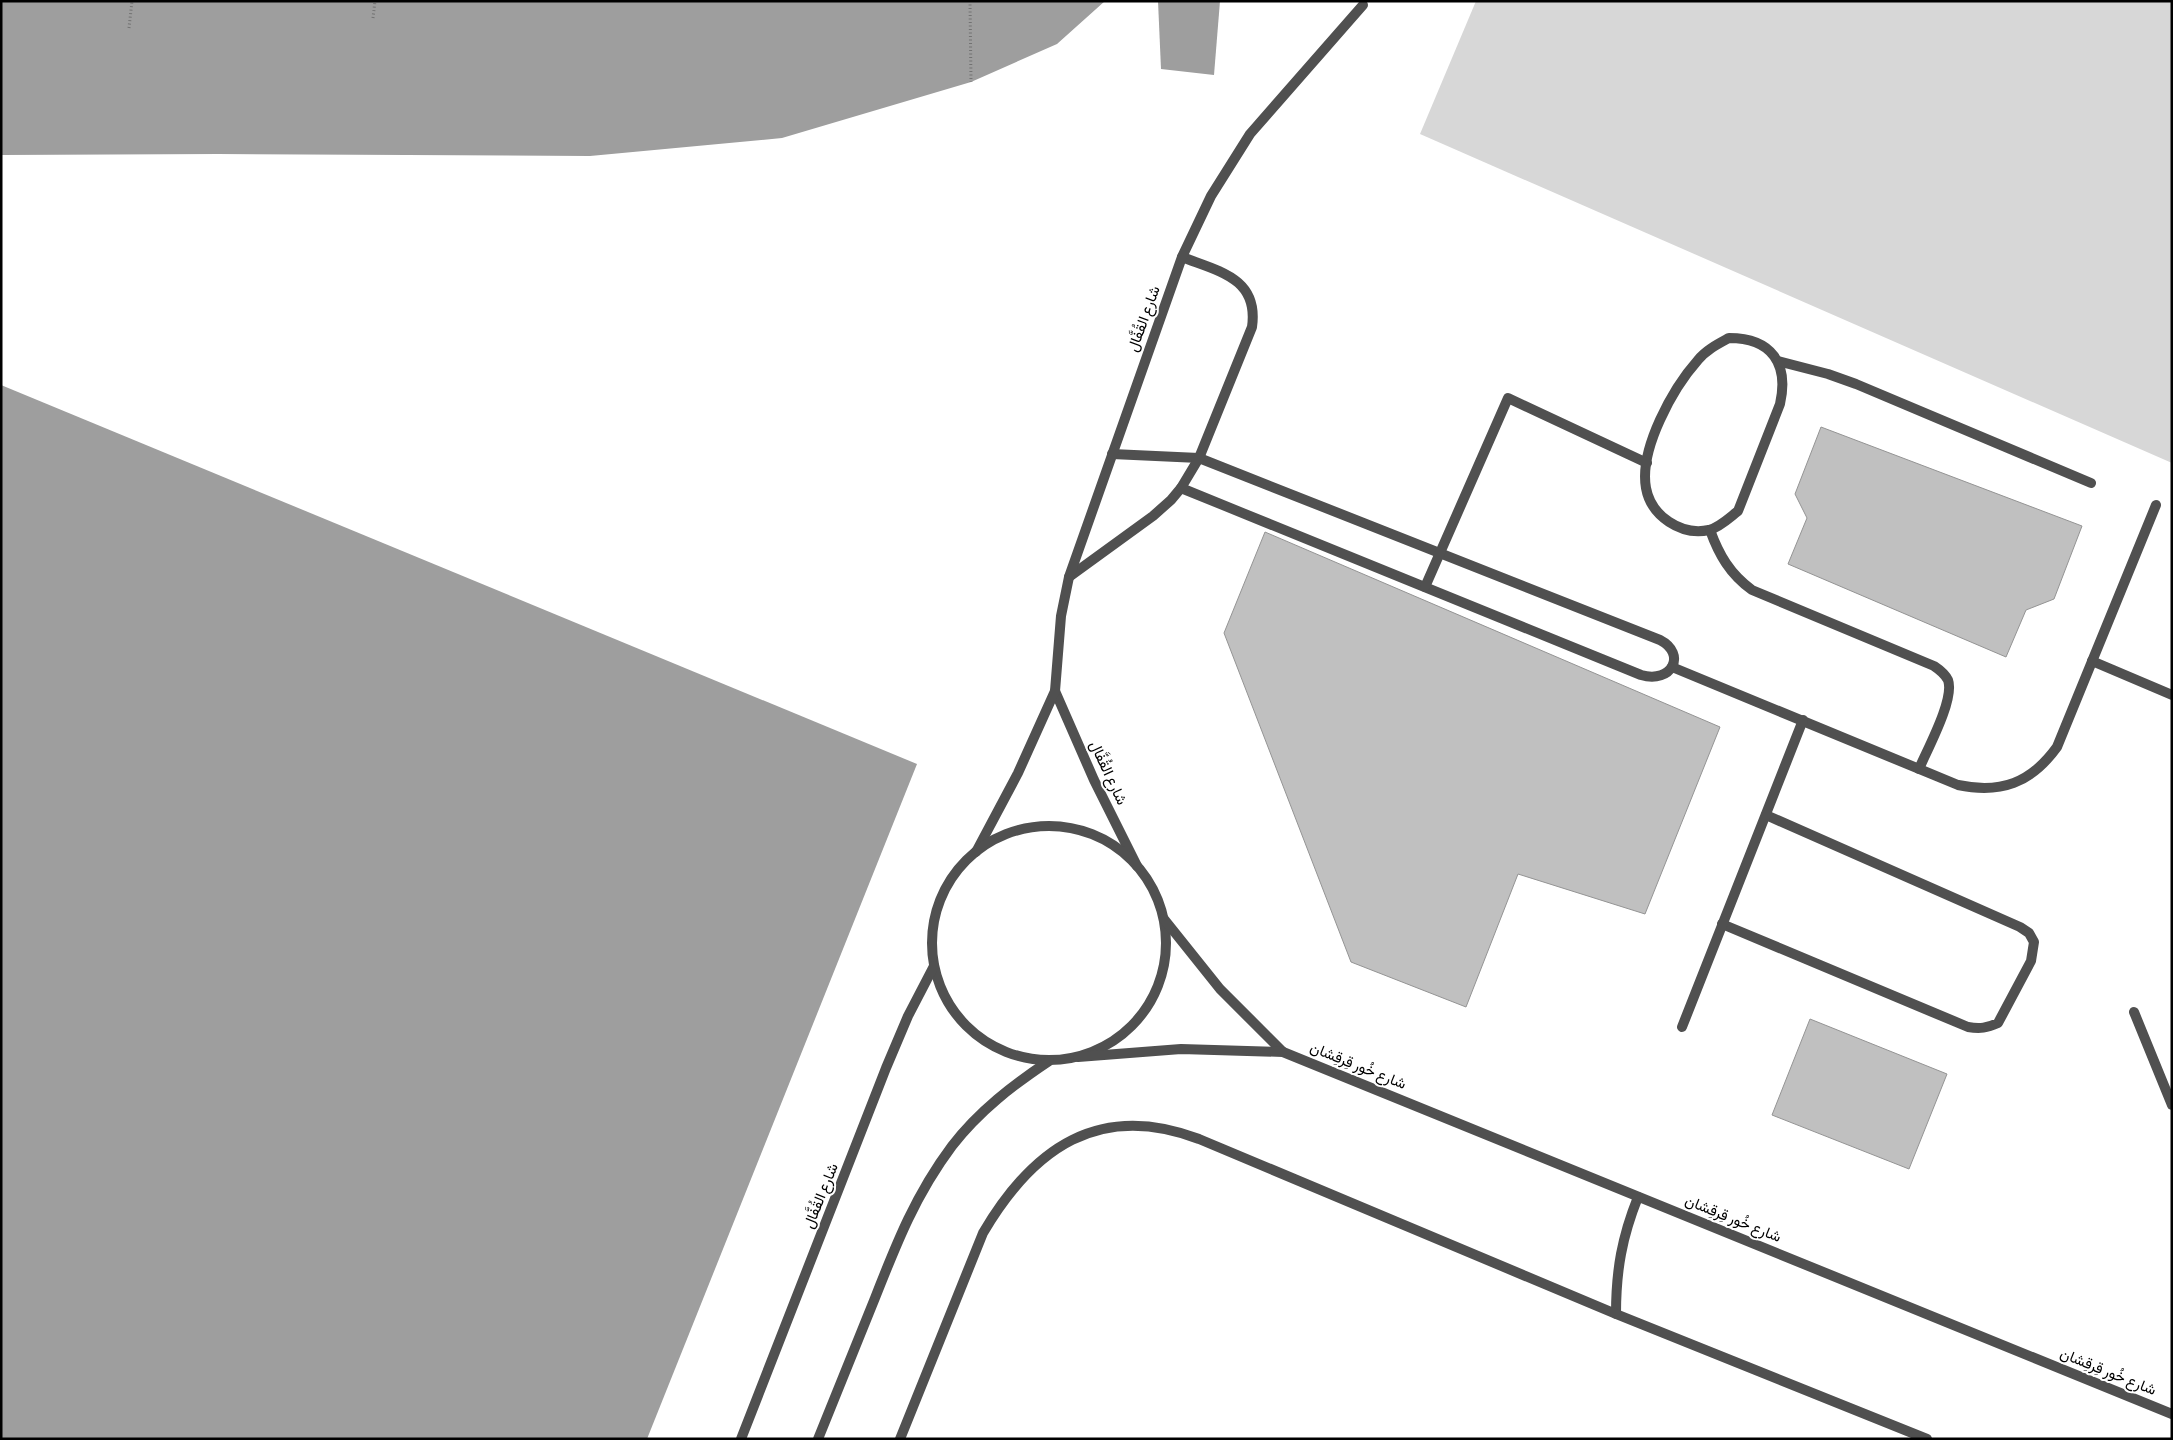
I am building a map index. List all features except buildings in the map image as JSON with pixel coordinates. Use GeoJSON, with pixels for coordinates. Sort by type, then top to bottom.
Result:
{"type":"FeatureCollection","features":[{"type":"Feature","properties":{"kind":"street","name":"شارع القُفَّال"},"geometry":{"type":"LineString","coordinates":[[976,852],[1018,773],[1055,691],[1061,616],[1069,577],[1182,257],[1211,196],[1250,134],[1363,5]]}},
{"type":"Feature","properties":{"kind":"street"},"geometry":{"type":"LineString","coordinates":[[1069,577],[1153,516],[1181,488],[1200,458],[1252,327],[1254,314],[1246,289],[1236,280],[1182,257]]}},
{"type":"Feature","properties":{"kind":"street"},"geometry":{"type":"LineString","coordinates":[[1729,338],[1744,338],[1757,342],[1769,350],[1778,361],[1783,374],[1783,390],[1780,404],[1744,500],[1738,511],[1725,522],[1710,530],[1693,530],[1677,527],[1663,518],[1652,504],[1646,489],[1647,462],[1661,419],[1671,398],[1698,359],[1729,338]]}},
{"type":"Feature","properties":{"kind":"street"},"geometry":{"type":"LineString","coordinates":[[1778,361],[1847,381],[2091,483]]}},
{"type":"Feature","properties":{"kind":"street"},"geometry":{"type":"LineString","coordinates":[[1425,587],[1508,398],[1647,462]]}},
{"type":"Feature","properties":{"kind":"street"},"geometry":{"type":"LineString","coordinates":[[1112,454],[1200,458],[1660,640],[1667,644],[1672,651],[1674,659],[1672,667],[1666,674],[1658,678],[1641,675],[1181,488]]}},
{"type":"Feature","properties":{"kind":"street"},"geometry":{"type":"LineString","coordinates":[[1672,667],[1958,785],[1977,789],[1997,788],[2016,783],[2032,774],[2046,762],[2057,747],[2156,505]]}},
{"type":"Feature","properties":{"kind":"street"},"geometry":{"type":"LineString","coordinates":[[1710,530],[1718,552],[1730,570],[1752,590],[1934,666],[1943,672],[1948,681],[1948,699],[1919,769]]}},
{"type":"Feature","properties":{"kind":"street"},"geometry":{"type":"LineString","coordinates":[[2092,661],[2172,695]]}},
{"type":"Feature","properties":{"kind":"street","name":"شارع القُفَّال"},"geometry":{"type":"LineString","coordinates":[[1055,691],[1094,780],[1137,866]]}},
{"type":"Feature","properties":{"kind":"street"},"geometry":{"type":"LineString","coordinates":[[1682,1027],[1803,720]]}},
{"type":"Feature","properties":{"kind":"street"},"geometry":{"type":"LineString","coordinates":[[1722,924],[1968,1027],[1978,1029],[1988,1028],[1998,1023],[2031,961],[2034,942],[2029,933],[2020,927],[1766,815]]}},
{"type":"Feature","properties":{"kind":"street"},"geometry":{"type":"LineString","coordinates":[[1059,827],[1088,833],[1115,846],[1137,866],[1154,891],[1164,918],[1166,948],[1162,978],[1149,1005],[1130,1028],[1106,1046],[1078,1057],[1049,1060],[1017,1055],[987,1042],[963,1022],[944,996],[934,966],[932,934],[939,903],[954,875],[976,852],[1001,837],[1029,828],[1059,827]]}},
{"type":"Feature","properties":{"kind":"street","name":"شارع خُور قِرقِشان"},"geometry":{"type":"LineString","coordinates":[[1164,918],[1220,989],[1283,1052]]}},
{"type":"Feature","properties":{"kind":"street","name":"شارع القُفَّال"},"geometry":{"type":"LineString","coordinates":[[740,1439],[886,1068],[908,1016],[934,966]]}},
{"type":"Feature","properties":{"kind":"street"},"geometry":{"type":"LineString","coordinates":[[2134,1012],[2172,1105]]}},
{"type":"Feature","properties":{"kind":"street","name":"شارع خُور قِرقِشان"},"geometry":{"type":"LineString","coordinates":[[1078,1057],[1181,1049],[1283,1052],[2172,1414]]}},
{"type":"Feature","properties":{"kind":"street"},"geometry":{"type":"LineString","coordinates":[[818,1439],[908,1216],[929,1179],[953,1144],[982,1113],[1014,1085],[1049,1060]]}},
{"type":"Feature","properties":{"kind":"street"},"geometry":{"type":"LineString","coordinates":[[900,1439],[983,1233],[998,1207],[1017,1182],[1039,1161],[1059,1146],[1104,1128],[1128,1125],[1153,1126],[1176,1130],[1616,1314],[1927,1439]]}},
{"type":"Feature","properties":{"kind":"street"},"geometry":{"type":"LineString","coordinates":[[1616,1314],[1616,1284],[1620,1254],[1627,1225],[1638,1197]]}},
{"type":"Feature","properties":{"kind":"path"},"geometry":{"type":"LineString","coordinates":[[130,28],[132,1]]}},
{"type":"Feature","properties":{"kind":"path"},"geometry":{"type":"LineString","coordinates":[[374,18],[375,1]]}},
{"type":"Feature","properties":{"kind":"path"},"geometry":{"type":"LineString","coordinates":[[970,1],[971,82]]}},
{"type":"Feature","properties":{"kind":"shaded area"},"geometry":{"type":"Polygon","coordinates":[[[1,1],[1105,1],[1057,44],[971,82],[782,138],[590,156],[1,155],[1,1]]]}},
{"type":"Feature","properties":{"kind":"shaded area"},"geometry":{"type":"Polygon","coordinates":[[[1158,1],[1220,1],[1214,75],[1161,69],[1158,1]]]}},
{"type":"Feature","properties":{"kind":"shaded area"},"geometry":{"type":"Polygon","coordinates":[[[1476,1],[2172,1],[2172,463],[1420,134],[1476,1]]]}},
{"type":"Feature","properties":{"kind":"shaded area"},"geometry":{"type":"Polygon","coordinates":[[[1,385],[917,764],[647,1439],[1,1439],[1,385]]]}}]}
